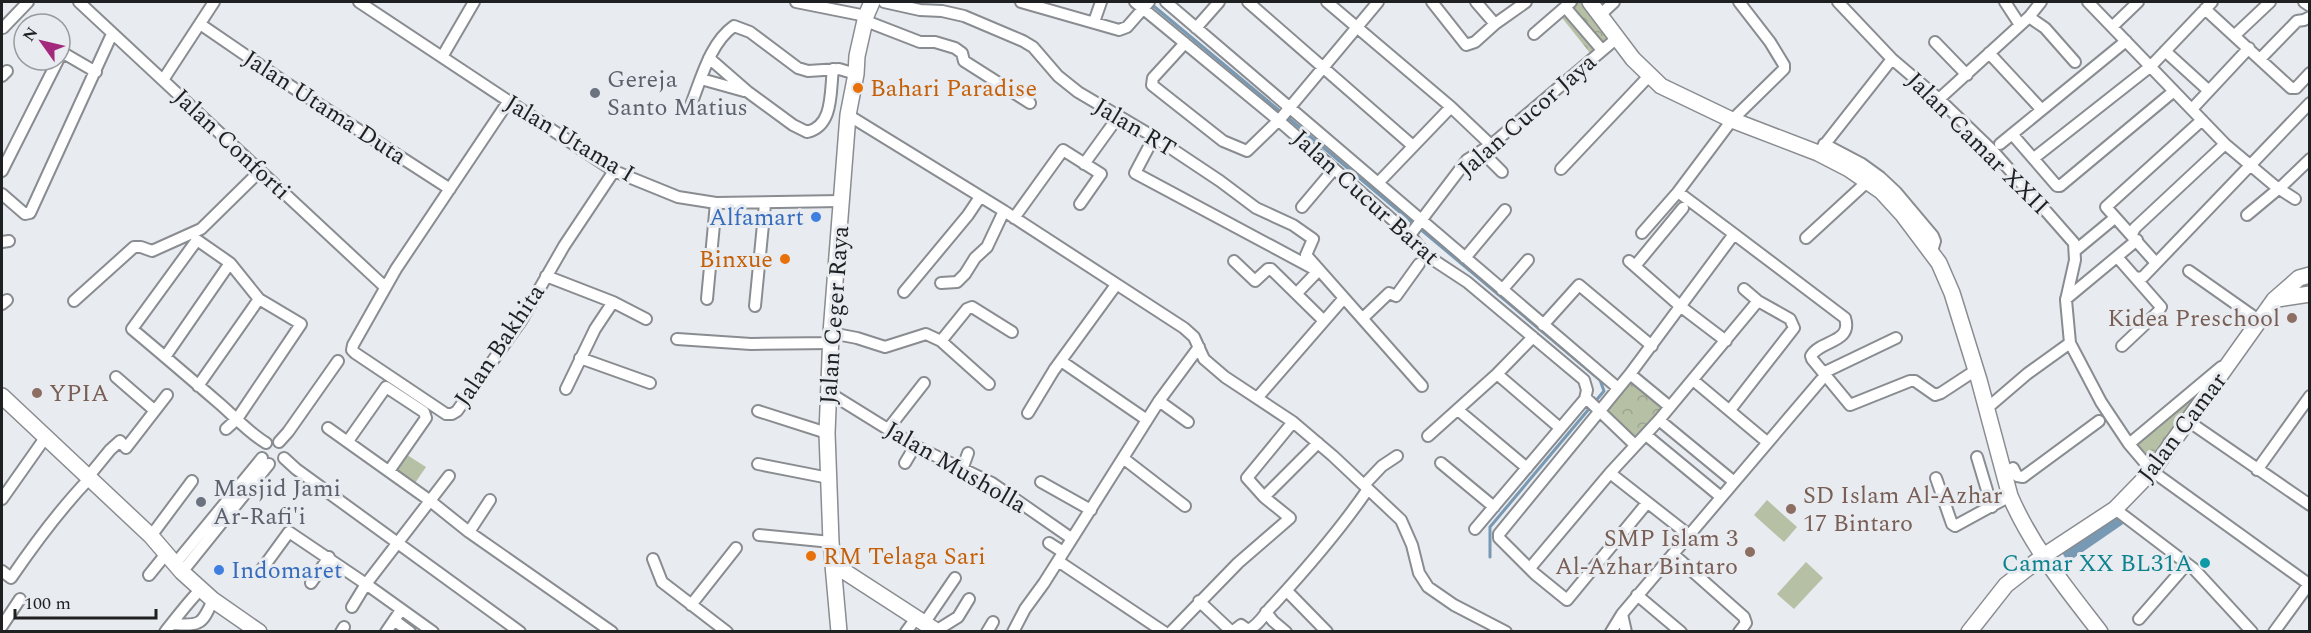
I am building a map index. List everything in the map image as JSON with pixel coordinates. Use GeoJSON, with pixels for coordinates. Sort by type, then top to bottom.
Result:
{"type":"FeatureCollection","features":[{"type":"Feature","properties":{"kind":"main road","name":"Jalan Ceger Raya"},"geometry":{"type":"LineString","coordinates":[[839,632],[831,542],[826,433],[828,392],[848,115],[857,56],[872,2]]}},
{"type":"Feature","properties":{"kind":"main road"},"geometry":{"type":"LineString","coordinates":[[1590,2],[1649,76],[1671,93],[1732,120],[1821,149],[1868,181],[1893,204],[1932,251],[1940,263],[1982,375],[2010,496],[2042,557],[2100,632]]}},
{"type":"Feature","properties":{"kind":"main road"},"geometry":{"type":"LineString","coordinates":[[2274,300],[2303,295],[2295,285],[2304,276]]}},
{"type":"Feature","properties":{"kind":"main road","name":"Jalan Camar"},"geometry":{"type":"LineString","coordinates":[[1969,632],[2006,585],[2042,557],[2115,508],[2152,471],[2274,300],[2304,276]]}},
{"type":"Feature","properties":{"kind":"main road"},"geometry":{"type":"LineString","coordinates":[[2,396],[151,536],[201,589],[253,630]]}},
{"type":"Feature","properties":{"kind":"main road"},"geometry":{"type":"LineString","coordinates":[[833,564],[930,626]]}},
{"type":"Feature","properties":{"kind":"street"},"geometry":{"type":"LineString","coordinates":[[3,28],[28,2]]}},
{"type":"Feature","properties":{"kind":"street","name":"Jalan Conforti"},"geometry":{"type":"LineString","coordinates":[[79,2],[385,287]]}},
{"type":"Feature","properties":{"kind":"street"},"geometry":{"type":"LineString","coordinates":[[163,80],[214,2]]}},
{"type":"Feature","properties":{"kind":"street","name":"Jalan Utama I"},"geometry":{"type":"LineString","coordinates":[[359,2],[614,171],[678,197],[716,203],[842,201]]}},
{"type":"Feature","properties":{"kind":"street"},"geometry":{"type":"LineString","coordinates":[[442,57],[474,2]]}},
{"type":"Feature","properties":{"kind":"street"},"geometry":{"type":"LineString","coordinates":[[796,2],[866,20],[920,42],[935,42],[956,48],[962,53],[963,62],[1030,103]]}},
{"type":"Feature","properties":{"kind":"street","name":"Jalan RT"},"geometry":{"type":"LineString","coordinates":[[884,2],[921,6],[976,20],[1023,41],[1033,47],[1058,76],[1078,92],[1154,136],[1256,208],[1293,225],[1313,239],[1305,253],[1422,386]]}},
{"type":"Feature","properties":{"kind":"street"},"geometry":{"type":"LineString","coordinates":[[1021,2],[1117,30],[1124,29],[1143,4]]}},
{"type":"Feature","properties":{"kind":"street"},"geometry":{"type":"LineString","coordinates":[[1094,22],[1101,2]]}},
{"type":"Feature","properties":{"kind":"street"},"geometry":{"type":"LineString","coordinates":[[1166,2],[1284,114],[1378,183],[1618,388]]}},
{"type":"Feature","properties":{"kind":"street"},"geometry":{"type":"LineString","coordinates":[[1196,28],[1219,2]]}},
{"type":"Feature","properties":{"kind":"street"},"geometry":{"type":"LineString","coordinates":[[1248,2],[1413,146]]}},
{"type":"Feature","properties":{"kind":"street"},"geometry":{"type":"LineString","coordinates":[[1327,2],[1451,107],[1486,148],[1502,172]]}},
{"type":"Feature","properties":{"kind":"street"},"geometry":{"type":"LineString","coordinates":[[1185,44],[1153,78],[1154,88],[1223,141],[1244,151],[1250,150],[1284,114],[1378,2]]}},
{"type":"Feature","properties":{"kind":"street"},"geometry":{"type":"LineString","coordinates":[[1432,2],[1466,45],[1475,42],[1495,24],[1526,2]]}},
{"type":"Feature","properties":{"kind":"street"},"geometry":{"type":"LineString","coordinates":[[1476,2],[1495,24]]}},
{"type":"Feature","properties":{"kind":"street"},"geometry":{"type":"LineString","coordinates":[[1600,15],[1614,2]]}},
{"type":"Feature","properties":{"kind":"street"},"geometry":{"type":"LineString","coordinates":[[1642,233],[1678,192],[1732,120],[1784,67],[1770,42],[1739,2]]}},
{"type":"Feature","properties":{"kind":"street"},"geometry":{"type":"LineString","coordinates":[[1838,2],[1892,59]]}},
{"type":"Feature","properties":{"kind":"street"},"geometry":{"type":"LineString","coordinates":[[2005,2],[2020,25]]}},
{"type":"Feature","properties":{"kind":"street"},"geometry":{"type":"LineString","coordinates":[[1939,99],[2031,16],[2041,2]]}},
{"type":"Feature","properties":{"kind":"street"},"geometry":{"type":"LineString","coordinates":[[2088,2],[2226,144],[2250,166],[2295,199]]}},
{"type":"Feature","properties":{"kind":"street"},"geometry":{"type":"LineString","coordinates":[[2112,27],[2138,2]]}},
{"type":"Feature","properties":{"kind":"street"},"geometry":{"type":"LineString","coordinates":[[2235,35],[2270,2]]}},
{"type":"Feature","properties":{"kind":"street","name":"Jalan Cucur Barat"},"geometry":{"type":"LineString","coordinates":[[1143,4],[1185,44],[1284,114],[1334,169],[1411,234],[1426,255],[1467,282],[1584,380],[1587,398]]}},
{"type":"Feature","properties":{"kind":"street"},"geometry":{"type":"LineString","coordinates":[[1534,34],[1568,4],[1602,50]]}},
{"type":"Feature","properties":{"kind":"street"},"geometry":{"type":"LineString","coordinates":[[2034,158],[2151,66],[2208,5],[2235,35],[2291,88],[2295,89],[2310,73]]}},
{"type":"Feature","properties":{"kind":"street"},"geometry":{"type":"LineString","coordinates":[[2031,16],[2045,28],[2074,62]]}},
{"type":"Feature","properties":{"kind":"street"},"geometry":{"type":"LineString","coordinates":[[2260,59],[2297,21],[2304,21],[2310,16]]}},
{"type":"Feature","properties":{"kind":"street","name":"Jalan Utama Duta"},"geometry":{"type":"LineString","coordinates":[[200,24],[289,85],[450,189]]}},
{"type":"Feature","properties":{"kind":"street"},"geometry":{"type":"LineString","coordinates":[[692,102],[709,58],[729,29],[734,26],[740,26],[798,68],[808,71],[833,69],[856,74]]}},
{"type":"Feature","properties":{"kind":"street"},"geometry":{"type":"LineString","coordinates":[[2,194],[25,214],[30,213],[112,34]]}},
{"type":"Feature","properties":{"kind":"street","name":"Jalan Cucor Jaya"},"geometry":{"type":"LineString","coordinates":[[1411,234],[1467,160],[1486,148],[1617,38]]}},
{"type":"Feature","properties":{"kind":"street"},"geometry":{"type":"LineString","coordinates":[[2000,144],[2126,41]]}},
{"type":"Feature","properties":{"kind":"street"},"geometry":{"type":"LineString","coordinates":[[1935,42],[1967,75]]}},
{"type":"Feature","properties":{"kind":"street"},"geometry":{"type":"LineString","coordinates":[[2192,109],[2249,48]]}},
{"type":"Feature","properties":{"kind":"street"},"geometry":{"type":"LineString","coordinates":[[2165,51],[2209,91]]}},
{"type":"Feature","properties":{"kind":"street"},"geometry":{"type":"LineString","coordinates":[[1989,53],[2041,109]]}},
{"type":"Feature","properties":{"kind":"street"},"geometry":{"type":"LineString","coordinates":[[72,58],[96,72]]}},
{"type":"Feature","properties":{"kind":"street"},"geometry":{"type":"LineString","coordinates":[[709,58],[748,92],[807,132],[821,126],[827,116],[833,69]]}},
{"type":"Feature","properties":{"kind":"street","name":"Jalan Camar XXII"},"geometry":{"type":"LineString","coordinates":[[1821,149],[1892,59],[1939,99],[1993,151],[2071,238],[2076,250]]}},
{"type":"Feature","properties":{"kind":"street"},"geometry":{"type":"LineString","coordinates":[[2,171],[52,72]]}},
{"type":"Feature","properties":{"kind":"street"},"geometry":{"type":"LineString","coordinates":[[1561,169],[1649,76]]}},
{"type":"Feature","properties":{"kind":"street"},"geometry":{"type":"LineString","coordinates":[[701,79],[748,92]]}},
{"type":"Feature","properties":{"kind":"street"},"geometry":{"type":"LineString","coordinates":[[2012,134],[2058,186],[2174,91]]}},
{"type":"Feature","properties":{"kind":"street"},"geometry":{"type":"LineString","coordinates":[[385,287],[421,229],[508,102]]}},
{"type":"Feature","properties":{"kind":"street"},"geometry":{"type":"LineString","coordinates":[[2137,278],[2143,276],[2156,263],[2310,103]]}},
{"type":"Feature","properties":{"kind":"street"},"geometry":{"type":"LineString","coordinates":[[1378,183],[1451,107]]}},
{"type":"Feature","properties":{"kind":"street"},"geometry":{"type":"LineString","coordinates":[[848,115],[1004,211],[1184,328],[1194,337],[1204,359],[1293,422],[1405,525],[1419,573],[1428,588],[1506,632]]}},
{"type":"Feature","properties":{"kind":"street"},"geometry":{"type":"LineString","coordinates":[[1084,164],[1118,117]]}},
{"type":"Feature","properties":{"kind":"street"},"geometry":{"type":"LineString","coordinates":[[2156,263],[2106,207],[2202,120]]}},
{"type":"Feature","properties":{"kind":"street"},"geometry":{"type":"LineString","coordinates":[[1154,136],[1136,173],[1318,270],[1297,293]]}},
{"type":"Feature","properties":{"kind":"street"},"geometry":{"type":"LineString","coordinates":[[2066,300],[2118,258],[2135,237],[2135,228],[2226,144]]}},
{"type":"Feature","properties":{"kind":"street"},"geometry":{"type":"LineString","coordinates":[[1821,149],[1870,169],[1896,192],[1933,236],[1935,241],[1932,251]]}},
{"type":"Feature","properties":{"kind":"street"},"geometry":{"type":"LineString","coordinates":[[1014,218],[1063,150],[1101,174],[1080,204]]}},
{"type":"Feature","properties":{"kind":"street"},"geometry":{"type":"LineString","coordinates":[[2247,215],[2310,159]]}},
{"type":"Feature","properties":{"kind":"street"},"geometry":{"type":"LineString","coordinates":[[1302,207],[1334,169]]}},
{"type":"Feature","properties":{"kind":"street"},"geometry":{"type":"LineString","coordinates":[[74,301],[134,247],[152,251],[201,229],[261,171]]}},
{"type":"Feature","properties":{"kind":"street","name":"Jalan Bakhita"},"geometry":{"type":"LineString","coordinates":[[385,287],[352,350],[446,414],[452,414],[474,388],[521,321],[546,276],[614,171]]}},
{"type":"Feature","properties":{"kind":"street"},"geometry":{"type":"LineString","coordinates":[[1806,238],[1868,181]]}},
{"type":"Feature","properties":{"kind":"street"},"geometry":{"type":"LineString","coordinates":[[1678,192],[1845,318],[1846,329],[1842,336],[1817,349],[1811,356],[1822,376],[1846,403],[1853,405],[1911,381],[1920,384],[1935,395],[1982,375],[2000,435]]}},
{"type":"Feature","properties":{"kind":"street"},"geometry":{"type":"LineString","coordinates":[[904,292],[980,197]]}},
{"type":"Feature","properties":{"kind":"street"},"geometry":{"type":"LineString","coordinates":[[707,299],[716,203]]}},
{"type":"Feature","properties":{"kind":"street"},"geometry":{"type":"LineString","coordinates":[[755,306],[765,204]]}},
{"type":"Feature","properties":{"kind":"street"},"geometry":{"type":"LineString","coordinates":[[1683,208],[1632,263],[1680,306],[1726,341]]}},
{"type":"Feature","properties":{"kind":"street"},"geometry":{"type":"LineString","coordinates":[[1465,258],[1505,210]]}},
{"type":"Feature","properties":{"kind":"street"},"geometry":{"type":"LineString","coordinates":[[941,283],[957,282],[966,274],[975,258],[987,247],[1004,211]]}},
{"type":"Feature","properties":{"kind":"street"},"geometry":{"type":"LineString","coordinates":[[2111,221],[2076,250],[2066,300],[2070,343],[2101,402],[2129,444],[2152,471],[2309,584],[2278,630]]}},
{"type":"Feature","properties":{"kind":"street"},"geometry":{"type":"LineString","coordinates":[[1647,503],[1565,599],[1500,542],[1499,534],[1598,409],[1652,346],[1734,234]]}},
{"type":"Feature","properties":{"kind":"street"},"geometry":{"type":"LineString","coordinates":[[226,429],[237,419],[301,324],[259,299],[230,263],[197,240],[132,329],[198,386],[212,402],[237,419],[269,453],[296,469],[520,632]]}},
{"type":"Feature","properties":{"kind":"street"},"geometry":{"type":"LineString","coordinates":[[2118,258],[2159,304],[2160,309],[2122,346]]}},
{"type":"Feature","properties":{"kind":"street"},"geometry":{"type":"LineString","coordinates":[[1502,290],[1528,260]]}},
{"type":"Feature","properties":{"kind":"street"},"geometry":{"type":"LineString","coordinates":[[1234,261],[1255,280],[1271,269],[1323,320]]}},
{"type":"Feature","properties":{"kind":"street"},"geometry":{"type":"LineString","coordinates":[[165,357],[230,263]]}},
{"type":"Feature","properties":{"kind":"street"},"geometry":{"type":"LineString","coordinates":[[1363,318],[1389,293],[1396,296],[1419,264]]}},
{"type":"Feature","properties":{"kind":"street"},"geometry":{"type":"LineString","coordinates":[[2189,271],[2260,321]]}},
{"type":"Feature","properties":{"kind":"street"},"geometry":{"type":"LineString","coordinates":[[546,276],[613,302],[646,319]]}},
{"type":"Feature","properties":{"kind":"street"},"geometry":{"type":"LineString","coordinates":[[1028,413],[1061,361],[1116,285]]}},
{"type":"Feature","properties":{"kind":"street"},"geometry":{"type":"LineString","coordinates":[[1543,325],[1579,285],[1652,346]]}},
{"type":"Feature","properties":{"kind":"street"},"geometry":{"type":"LineString","coordinates":[[1730,410],[1794,324],[1758,301],[1744,289]]}},
{"type":"Feature","properties":{"kind":"street"},"geometry":{"type":"LineString","coordinates":[[1258,397],[1344,298]]}},
{"type":"Feature","properties":{"kind":"street"},"geometry":{"type":"LineString","coordinates":[[198,386],[259,299]]}},
{"type":"Feature","properties":{"kind":"street"},"geometry":{"type":"LineString","coordinates":[[1530,568],[1610,473],[1659,420],[1758,301]]}},
{"type":"Feature","properties":{"kind":"street"},"geometry":{"type":"LineString","coordinates":[[566,389],[580,358],[613,302]]}},
{"type":"Feature","properties":{"kind":"street"},"geometry":{"type":"LineString","coordinates":[[941,341],[970,307],[1012,332]]}},
{"type":"Feature","properties":{"kind":"street"},"geometry":{"type":"LineString","coordinates":[[677,339],[751,344],[857,338],[885,347],[926,334],[941,341],[989,384]]}},
{"type":"Feature","properties":{"kind":"street"},"geometry":{"type":"LineString","coordinates":[[1428,436],[1497,374],[1533,337]]}},
{"type":"Feature","properties":{"kind":"street"},"geometry":{"type":"LineString","coordinates":[[1611,632],[1637,595],[1822,376],[1896,338]]}},
{"type":"Feature","properties":{"kind":"street"},"geometry":{"type":"LineString","coordinates":[[1992,404],[2027,374],[2070,343]]}},
{"type":"Feature","properties":{"kind":"street"},"geometry":{"type":"LineString","coordinates":[[1013,632],[1025,609],[1091,510],[1159,401],[1199,347]]}},
{"type":"Feature","properties":{"kind":"street"},"geometry":{"type":"LineString","coordinates":[[2129,444],[2236,354]]}},
{"type":"Feature","properties":{"kind":"street"},"geometry":{"type":"LineString","coordinates":[[580,358],[650,383]]}},
{"type":"Feature","properties":{"kind":"street"},"geometry":{"type":"LineString","coordinates":[[280,444],[338,361]]}},
{"type":"Feature","properties":{"kind":"street"},"geometry":{"type":"LineString","coordinates":[[1061,361],[1147,420]]}},
{"type":"Feature","properties":{"kind":"street"},"geometry":{"type":"LineString","coordinates":[[1497,374],[1560,428]]}},
{"type":"Feature","properties":{"kind":"street"},"geometry":{"type":"LineString","coordinates":[[1630,374],[1670,407]]}},
{"type":"Feature","properties":{"kind":"street"},"geometry":{"type":"LineString","coordinates":[[116,377],[154,410]]}},
{"type":"Feature","properties":{"kind":"street"},"geometry":{"type":"LineString","coordinates":[[1693,380],[1767,442]]}},
{"type":"Feature","properties":{"kind":"street"},"geometry":{"type":"LineString","coordinates":[[888,429],[924,383]]}},
{"type":"Feature","properties":{"kind":"street"},"geometry":{"type":"LineString","coordinates":[[348,441],[386,387],[424,412],[426,417],[389,471]]}},
{"type":"Feature","properties":{"kind":"street","name":"Jalan Musholla"},"geometry":{"type":"LineString","coordinates":[[828,392],[915,446],[963,467],[992,483],[1071,538]]}},
{"type":"Feature","properties":{"kind":"street"},"geometry":{"type":"LineString","coordinates":[[2,571],[11,578],[41,534],[110,450],[120,441],[126,448],[167,394]]}},
{"type":"Feature","properties":{"kind":"street"},"geometry":{"type":"LineString","coordinates":[[2257,470],[2310,396]]}},
{"type":"Feature","properties":{"kind":"street"},"geometry":{"type":"LineString","coordinates":[[1475,529],[1587,398],[1635,446]]}},
{"type":"Feature","properties":{"kind":"street"},"geometry":{"type":"LineString","coordinates":[[1159,401],[1188,422]]}},
{"type":"Feature","properties":{"kind":"street"},"geometry":{"type":"LineString","coordinates":[[1458,410],[1527,468]]}},
{"type":"Feature","properties":{"kind":"street"},"geometry":{"type":"LineString","coordinates":[[758,411],[826,433]]}},
{"type":"Feature","properties":{"kind":"street"},"geometry":{"type":"LineString","coordinates":[[1659,420],[1733,481]]}},
{"type":"Feature","properties":{"kind":"street"},"geometry":{"type":"LineString","coordinates":[[1171,632],[1199,601],[1290,518],[1264,497],[1246,478],[1293,422]]}},
{"type":"Feature","properties":{"kind":"street"},"geometry":{"type":"LineString","coordinates":[[2004,473],[2013,468],[2017,476],[2023,477],[2099,422]]}},
{"type":"Feature","properties":{"kind":"street"},"geometry":{"type":"LineString","coordinates":[[2188,422],[2310,506]]}},
{"type":"Feature","properties":{"kind":"street"},"geometry":{"type":"LineString","coordinates":[[328,428],[429,500],[469,532],[612,632]]}},
{"type":"Feature","properties":{"kind":"street"},"geometry":{"type":"LineString","coordinates":[[1646,435],[1721,497]]}},
{"type":"Feature","properties":{"kind":"street"},"geometry":{"type":"LineString","coordinates":[[2,499],[45,438]]}},
{"type":"Feature","properties":{"kind":"street"},"geometry":{"type":"LineString","coordinates":[[149,575],[174,563],[228,509],[269,453],[272,441],[280,444],[285,452],[269,453]]}},
{"type":"Feature","properties":{"kind":"street"},"geometry":{"type":"LineString","coordinates":[[1264,497],[1318,443]]}},
{"type":"Feature","properties":{"kind":"street"},"geometry":{"type":"LineString","coordinates":[[904,463],[915,446]]}},
{"type":"Feature","properties":{"kind":"street"},"geometry":{"type":"LineString","coordinates":[[963,467],[968,453]]}},
{"type":"Feature","properties":{"kind":"street"},"geometry":{"type":"LineString","coordinates":[[1199,601],[1232,632],[1241,625],[1248,630],[1253,628],[1325,547],[1382,466],[1397,456]]}},
{"type":"Feature","properties":{"kind":"street"},"geometry":{"type":"LineString","coordinates":[[1123,458],[1185,506]]}},
{"type":"Feature","properties":{"kind":"street"},"geometry":{"type":"LineString","coordinates":[[1977,458],[1992,507]]}},
{"type":"Feature","properties":{"kind":"street"},"geometry":{"type":"LineString","coordinates":[[1441,463],[1494,507]]}},
{"type":"Feature","properties":{"kind":"street"},"geometry":{"type":"LineString","coordinates":[[758,464],[829,478]]}},
{"type":"Feature","properties":{"kind":"street"},"geometry":{"type":"LineString","coordinates":[[1610,473],[1689,535]]}},
{"type":"Feature","properties":{"kind":"street"},"geometry":{"type":"LineString","coordinates":[[351,607],[449,476]]}},
{"type":"Feature","properties":{"kind":"street"},"geometry":{"type":"LineString","coordinates":[[1936,478],[1952,525],[1956,526],[2010,496]]}},
{"type":"Feature","properties":{"kind":"street"},"geometry":{"type":"LineString","coordinates":[[151,536],[192,481]]}},
{"type":"Feature","properties":{"kind":"street"},"geometry":{"type":"LineString","coordinates":[[1041,482],[1091,510]]}},
{"type":"Feature","properties":{"kind":"street"},"geometry":{"type":"LineString","coordinates":[[469,532],[490,500]]}},
{"type":"Feature","properties":{"kind":"street"},"geometry":{"type":"LineString","coordinates":[[2115,508],[2209,583],[2252,632]]}},
{"type":"Feature","properties":{"kind":"street"},"geometry":{"type":"LineString","coordinates":[[262,569],[289,532],[329,557],[433,632]]}},
{"type":"Feature","properties":{"kind":"street"},"geometry":{"type":"LineString","coordinates":[[759,535],[831,542]]}},
{"type":"Feature","properties":{"kind":"street"},"geometry":{"type":"LineString","coordinates":[[1049,543],[1060,557],[1164,632]]}},
{"type":"Feature","properties":{"kind":"street"},"geometry":{"type":"LineString","coordinates":[[691,605],[736,548]]}},
{"type":"Feature","properties":{"kind":"street"},"geometry":{"type":"LineString","coordinates":[[1673,554],[1744,617],[1742,628]]}},
{"type":"Feature","properties":{"kind":"street"},"geometry":{"type":"LineString","coordinates":[[311,583],[329,557]]}},
{"type":"Feature","properties":{"kind":"street"},"geometry":{"type":"LineString","coordinates":[[653,559],[662,582],[691,605],[713,628],[727,632]]}},
{"type":"Feature","properties":{"kind":"street"},"geometry":{"type":"LineString","coordinates":[[2139,619],[2187,564]]}},
{"type":"Feature","properties":{"kind":"street"},"geometry":{"type":"LineString","coordinates":[[930,626],[956,578]]}},
{"type":"Feature","properties":{"kind":"street"},"geometry":{"type":"LineString","coordinates":[[165,632],[174,624],[184,606],[201,589]]}},
{"type":"Feature","properties":{"kind":"street"},"geometry":{"type":"LineString","coordinates":[[1287,591],[1327,632]]}},
{"type":"Feature","properties":{"kind":"street"},"geometry":{"type":"LineString","coordinates":[[1637,595],[1681,632]]}},
{"type":"Feature","properties":{"kind":"street"},"geometry":{"type":"LineString","coordinates":[[2,626],[20,599]]}},
{"type":"Feature","properties":{"kind":"street"},"geometry":{"type":"LineString","coordinates":[[906,632],[930,626],[942,627],[958,617],[969,599]]}},
{"type":"Feature","properties":{"kind":"street"},"geometry":{"type":"LineString","coordinates":[[174,624],[193,625],[204,619],[213,600]]}},
{"type":"Feature","properties":{"kind":"street"},"geometry":{"type":"LineString","coordinates":[[386,632],[401,610]]}},
{"type":"Feature","properties":{"kind":"street"},"geometry":{"type":"LineString","coordinates":[[1266,612],[1286,632]]}},
{"type":"Feature","properties":{"kind":"street"},"geometry":{"type":"LineString","coordinates":[[1622,614],[1626,632]]}},
{"type":"Feature","properties":{"kind":"street"},"geometry":{"type":"LineString","coordinates":[[394,620],[410,632]]}},
{"type":"Feature","properties":{"kind":"green space"},"geometry":{"type":"Polygon","coordinates":[[[1562,2],[1585,2],[1610,35],[1590,53],[1555,9],[1562,2]]]}},
{"type":"Feature","properties":{"kind":"green space"},"geometry":{"type":"Polygon","coordinates":[[[2235,356],[2152,471],[2132,444],[2235,356]]]}},
{"type":"Feature","properties":{"kind":"green space"},"geometry":{"type":"Polygon","coordinates":[[[1629,374],[1670,408],[1639,445],[1598,410],[1629,374]]]}},
{"type":"Feature","properties":{"kind":"green space"},"geometry":{"type":"Polygon","coordinates":[[[404,453],[426,467],[415,483],[394,469],[404,453]]]}},
{"type":"Feature","properties":{"kind":"green space"},"geometry":{"type":"Polygon","coordinates":[[[1767,500],[1797,527],[1784,542],[1754,515],[1767,500]]]}},
{"type":"Feature","properties":{"kind":"green space"},"geometry":{"type":"Polygon","coordinates":[[[1806,562],[1823,578],[1794,609],[1777,594],[1806,562]]]}},
{"type":"Feature","properties":{"kind":"water"},"geometry":{"type":"Polygon","coordinates":[[[2115,511],[2129,520],[2068,562],[2059,548],[2115,511]]]}},
{"type":"Feature","properties":{"kind":"waterway"},"geometry":{"type":"LineString","coordinates":[[1150,3],[1281,112]]}},
{"type":"Feature","properties":{"kind":"waterway"},"geometry":{"type":"LineString","coordinates":[[1286,116],[1414,224]]}},
{"type":"Feature","properties":{"kind":"waterway"},"geometry":{"type":"LineString","coordinates":[[1419,228],[1600,380],[1604,391],[1490,527],[1490,557]]}},
{"type":"Feature","properties":{"kind":"place","name":"Bahari Paradise"},"geometry":{"type":"Point","coordinates":[858,88]}},
{"type":"Feature","properties":{"kind":"place","name":"Gereja Santo Matius"},"geometry":{"type":"Point","coordinates":[595,93]}},
{"type":"Feature","properties":{"kind":"place","name":"Alfamart"},"geometry":{"type":"Point","coordinates":[816,217]}},
{"type":"Feature","properties":{"kind":"place","name":"Binxue"},"geometry":{"type":"Point","coordinates":[785,259]}},
{"type":"Feature","properties":{"kind":"place","name":"Kidea Preschool"},"geometry":{"type":"Point","coordinates":[2292,318]}},
{"type":"Feature","properties":{"kind":"place","name":"YPIA"},"geometry":{"type":"Point","coordinates":[37,393]}},
{"type":"Feature","properties":{"kind":"place","name":"Masjid Jami Ar-Rafi'i"},"geometry":{"type":"Point","coordinates":[201,502]}},
{"type":"Feature","properties":{"kind":"place","name":"SD Islam Al-Azhar 17 Bintaro"},"geometry":{"type":"Point","coordinates":[1791,509]}},
{"type":"Feature","properties":{"kind":"place","name":"SMP Islam 3 Al-Azhar Bintaro"},"geometry":{"type":"Point","coordinates":[1750,552]}},
{"type":"Feature","properties":{"kind":"place","name":"RM Telaga Sari"},"geometry":{"type":"Point","coordinates":[811,556]}},
{"type":"Feature","properties":{"kind":"place","name":"Camar XX BL31A"},"geometry":{"type":"Point","coordinates":[2205,563]}},
{"type":"Feature","properties":{"kind":"place","name":"Indomaret"},"geometry":{"type":"Point","coordinates":[219,570]}}]}
